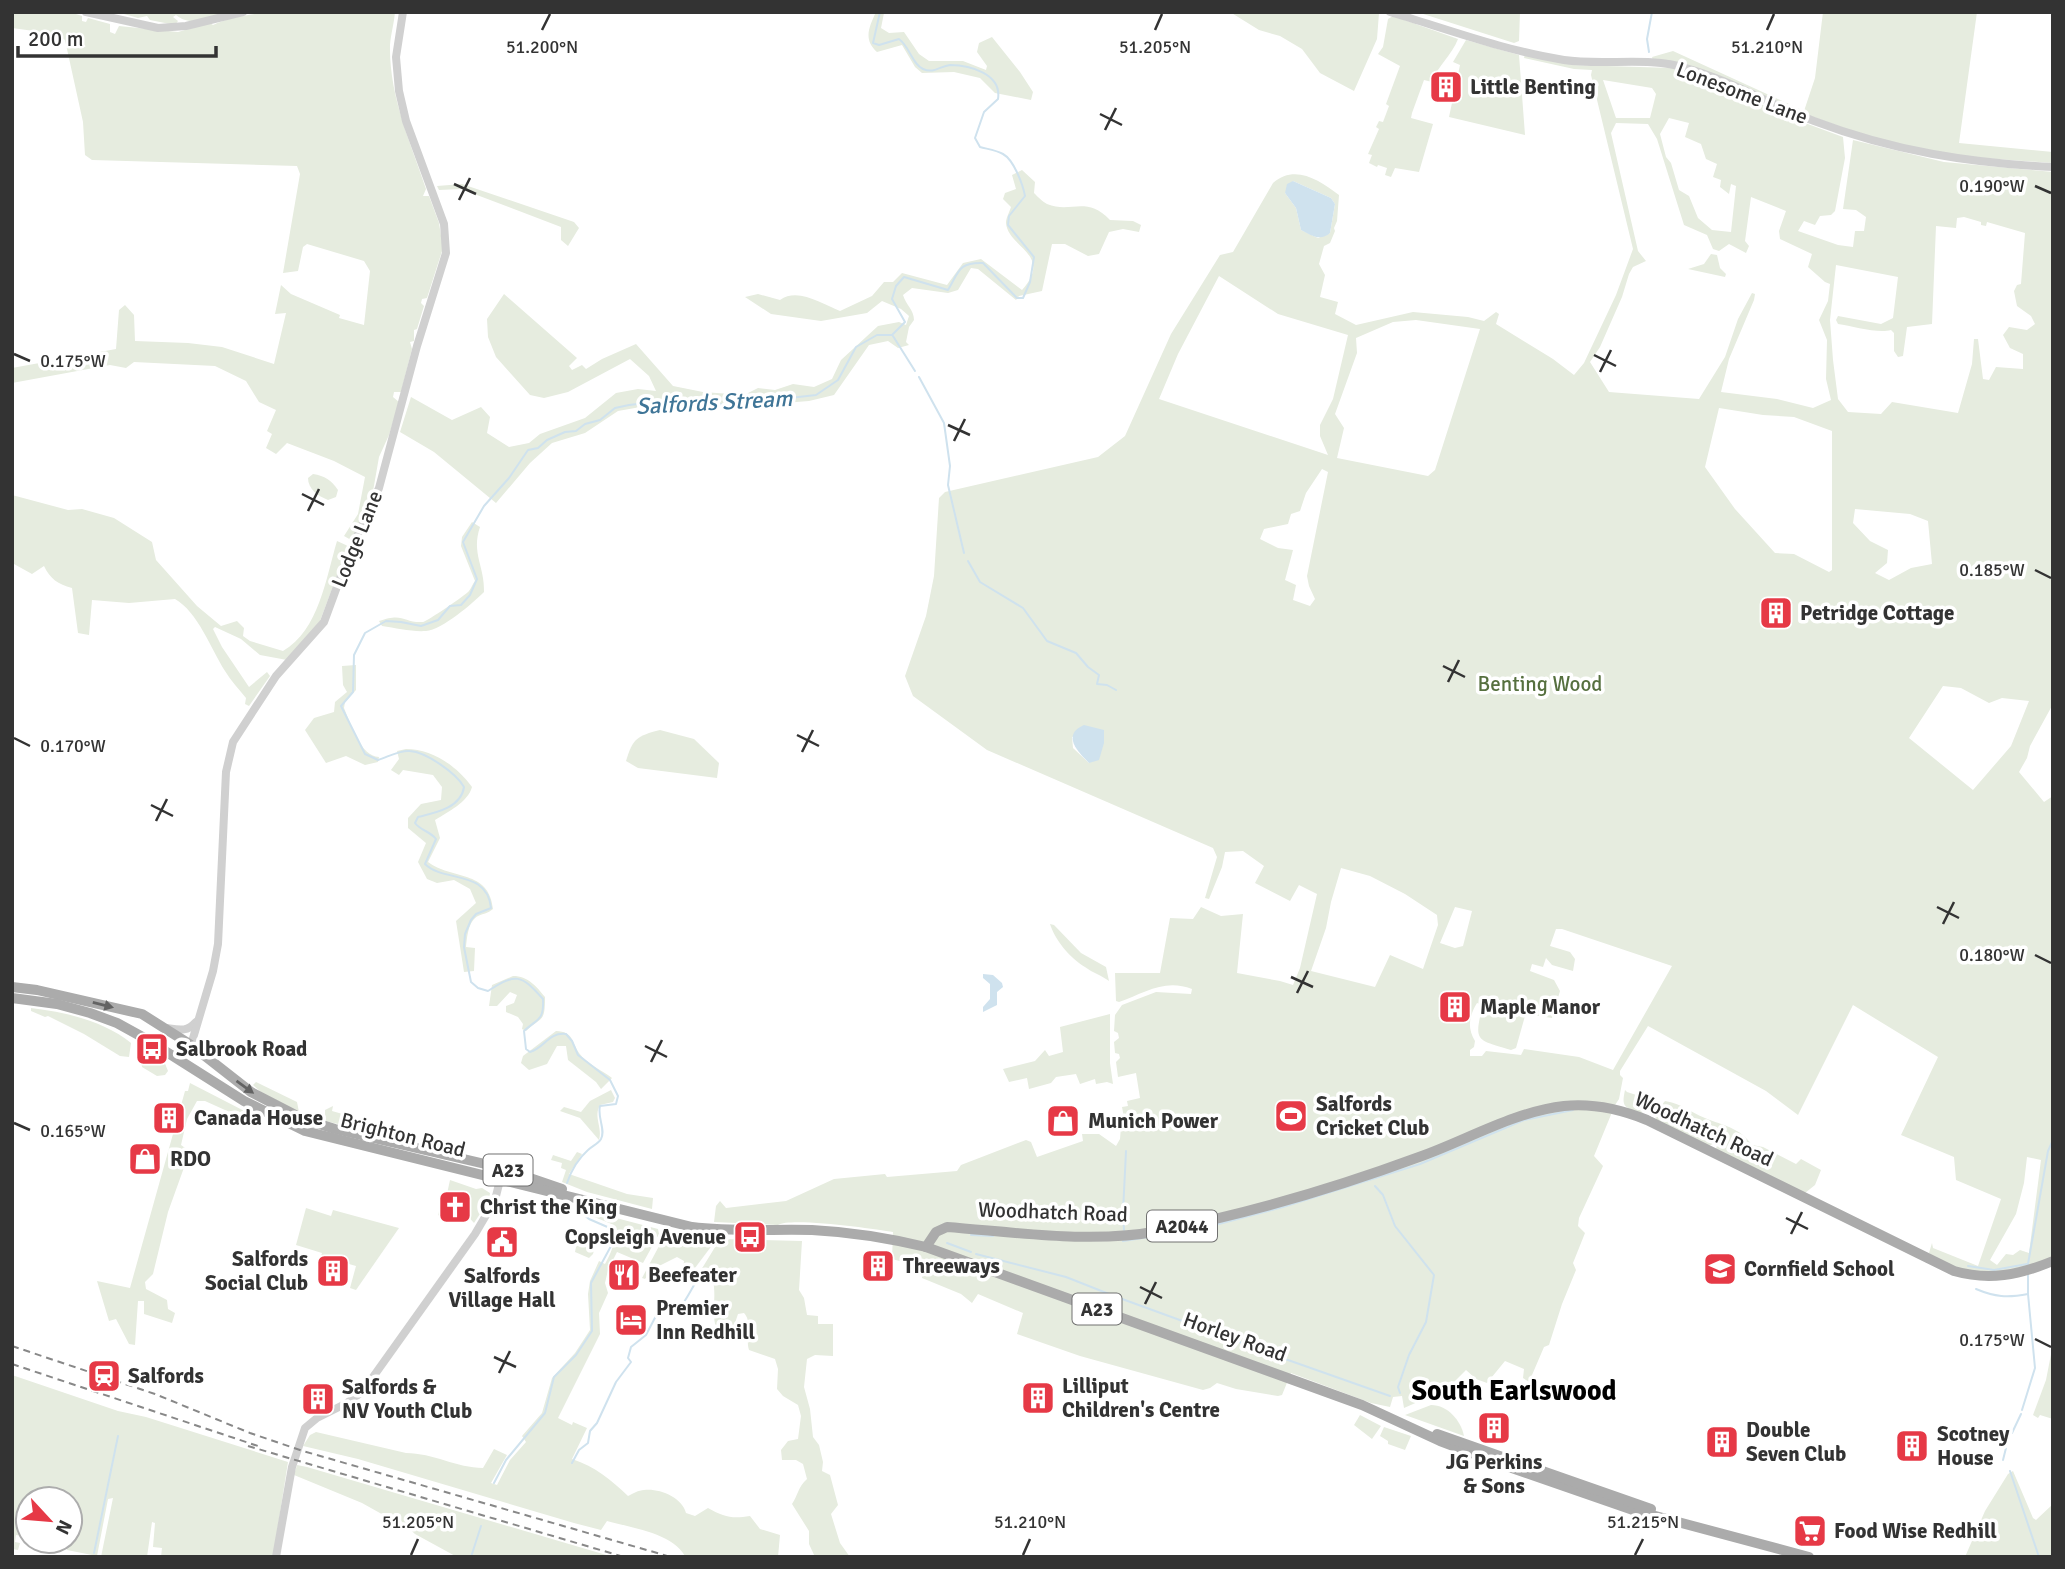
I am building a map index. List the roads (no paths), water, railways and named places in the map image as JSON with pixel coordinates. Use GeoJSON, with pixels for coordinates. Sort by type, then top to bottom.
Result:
{"type":"FeatureCollection","features":[{"type":"Feature","properties":{"kind":"main road","name":"A23"},"geometry":{"type":"LineString","coordinates":[[12,987],[37,990],[142,1014],[191,1045]]}},
{"type":"Feature","properties":{"kind":"main road","name":"Brighton Road"},"geometry":{"type":"LineString","coordinates":[[12,998],[57,1004],[117,1023],[244,1101],[304,1131],[502,1174]]}},
{"type":"Feature","properties":{"kind":"main road","name":"Brighton Road"},"geometry":{"type":"LineString","coordinates":[[191,1045],[251,1092],[303,1119],[629,1211],[679,1224],[712,1229],[840,1232],[882,1237],[926,1247]]}},
{"type":"Feature","properties":{"kind":"main road","name":"Woodhatch Road"},"geometry":{"type":"LineString","coordinates":[[926,1247],[936,1232],[947,1227],[1093,1236],[1135,1234],[1196,1223],[1392,1167],[1528,1114],[1581,1105],[1618,1110],[1647,1120],[1943,1267],[1978,1277],[2004,1276],[2026,1272],[2053,1261]]}},
{"type":"Feature","properties":{"kind":"main road","name":"Horley Road"},"geometry":{"type":"LineString","coordinates":[[926,1247],[1362,1405],[1440,1441],[1509,1467],[1633,1510],[1809,1557]]}},
{"type":"Feature","properties":{"kind":"street"},"geometry":{"type":"LineString","coordinates":[[86,12],[158,29],[243,12]]}},
{"type":"Feature","properties":{"kind":"street","name":"Lodge Lane"},"geometry":{"type":"LineString","coordinates":[[191,1045],[213,971],[218,944],[226,772],[233,741],[276,676],[324,622],[349,554],[379,488],[417,346],[446,253],[444,224],[406,121],[398,91],[396,57],[403,12]]}},
{"type":"Feature","properties":{"kind":"street","name":"Lonesome Lane"},"geometry":{"type":"LineString","coordinates":[[1390,12],[1563,60],[1655,63],[1686,67],[1814,121],[1922,153],[1973,161],[2053,167]]}},
{"type":"Feature","properties":{"kind":"street"},"geometry":{"type":"LineString","coordinates":[[166,1028],[184,1031],[190,1029],[198,1020]]}},
{"type":"Feature","properties":{"kind":"street"},"geometry":{"type":"LineString","coordinates":[[276,1557],[292,1467],[305,1428],[363,1391],[475,1234],[495,1200],[502,1174]]}},
{"type":"Feature","properties":{"kind":"water"},"geometry":{"type":"Polygon","coordinates":[[[1293,181],[1331,198],[1335,204],[1330,233],[1326,236],[1316,237],[1301,230],[1296,208],[1285,193],[1287,184],[1293,181]]]}},
{"type":"Feature","properties":{"kind":"water"},"geometry":{"type":"Polygon","coordinates":[[[1084,725],[1104,730],[1104,743],[1099,760],[1089,763],[1077,749],[1073,739],[1077,729],[1084,725]]]}},
{"type":"Feature","properties":{"kind":"water"},"geometry":{"type":"Polygon","coordinates":[[[983,974],[993,975],[1003,987],[997,992],[997,1005],[983,1012],[983,1007],[990,999],[990,984],[983,978],[983,974]]]}},
{"type":"Feature","properties":{"kind":"waterway","name":"Salfords Stream"},"geometry":{"type":"LineString","coordinates":[[567,1183],[581,1157],[601,1139],[603,1132],[600,1106],[616,1104],[618,1096],[610,1080],[578,1055],[566,1034],[555,1035],[530,1052],[526,1049],[524,1031],[539,1018],[543,1006],[543,999],[529,985],[512,979],[488,991],[471,982],[464,947],[465,934],[476,914],[491,908],[488,896],[482,887],[473,882],[433,870],[425,864],[436,839],[415,823],[418,817],[453,805],[464,787],[440,764],[417,752],[402,752],[378,760],[365,754],[341,706],[353,692],[354,655],[365,633],[386,621],[421,626],[438,620],[450,606],[461,605],[470,595],[477,579],[463,542],[484,506],[509,478],[528,450],[538,448],[547,440],[565,432],[576,431],[585,424],[600,420],[615,408],[629,405],[663,401],[729,405],[754,399],[772,400],[816,395],[838,380],[856,347],[877,335],[892,335],[905,322],[892,299],[896,286],[904,277],[948,290],[960,269],[969,264],[983,263],[1017,298],[1023,298],[1030,282],[1034,257],[1008,225],[1009,216],[1025,196],[1014,167],[1007,157],[997,151],[980,147],[975,138],[984,112],[998,99],[995,83],[990,77],[967,67],[950,65],[934,70],[923,69],[899,39],[879,45],[873,43],[880,12]]}},
{"type":"Feature","properties":{"kind":"waterway"},"geometry":{"type":"LineString","coordinates":[[1649,52],[1647,39],[1652,12]]}},
{"type":"Feature","properties":{"kind":"waterway"},"geometry":{"type":"LineString","coordinates":[[893,336],[915,371]]}},
{"type":"Feature","properties":{"kind":"waterway"},"geometry":{"type":"LineString","coordinates":[[919,377],[944,423],[950,466],[948,485],[964,553]]}},
{"type":"Feature","properties":{"kind":"waterway"},"geometry":{"type":"LineString","coordinates":[[968,561],[980,582],[1023,608],[1047,641],[1076,653],[1099,675],[1097,684],[1116,690]]}},
{"type":"Feature","properties":{"kind":"waterway"},"geometry":{"type":"LineString","coordinates":[[1123,1241],[1196,1230],[1283,1207],[1420,1164],[1524,1120],[1573,1110]]}},
{"type":"Feature","properties":{"kind":"waterway"},"geometry":{"type":"LineString","coordinates":[[2028,1264],[2048,1151],[2053,1140]]}},
{"type":"Feature","properties":{"kind":"waterway"},"geometry":{"type":"LineString","coordinates":[[1124,1230],[1126,1151]]}},
{"type":"Feature","properties":{"kind":"waterway"},"geometry":{"type":"LineString","coordinates":[[1375,1186],[1383,1195],[1395,1226],[1434,1275],[1426,1322],[1409,1355],[1398,1387],[1400,1393]]}},
{"type":"Feature","properties":{"kind":"waterway","name":"Salfords Stream"},"geometry":{"type":"LineString","coordinates":[[494,1483],[506,1460],[545,1413],[554,1377],[576,1355],[592,1331],[591,1283],[611,1246],[612,1229],[589,1219],[575,1208]]}},
{"type":"Feature","properties":{"kind":"waterway"},"geometry":{"type":"LineString","coordinates":[[971,1235],[993,1236]]}},
{"type":"Feature","properties":{"kind":"waterway"},"geometry":{"type":"LineString","coordinates":[[947,1243],[971,1252]]}},
{"type":"Feature","properties":{"kind":"waterway"},"geometry":{"type":"LineString","coordinates":[[976,1254],[1066,1277],[1109,1294]]}},
{"type":"Feature","properties":{"kind":"waterway"},"geometry":{"type":"LineString","coordinates":[[1968,1266],[1994,1270],[2027,1264]]}},
{"type":"Feature","properties":{"kind":"waterway"},"geometry":{"type":"LineString","coordinates":[[572,1463],[579,1450],[588,1443],[590,1431],[597,1423],[616,1382],[631,1362],[628,1358],[631,1347],[646,1335],[658,1312],[679,1309],[704,1270],[712,1269]]}},
{"type":"Feature","properties":{"kind":"waterway"},"geometry":{"type":"LineString","coordinates":[[2022,1410],[2035,1368],[2028,1273]]}},
{"type":"Feature","properties":{"kind":"waterway"},"geometry":{"type":"LineString","coordinates":[[1976,1289],[2001,1296],[2028,1294]]}},
{"type":"Feature","properties":{"kind":"waterway"},"geometry":{"type":"LineString","coordinates":[[1114,1296],[1229,1338]]}},
{"type":"Feature","properties":{"kind":"waterway"},"geometry":{"type":"LineString","coordinates":[[1234,1340],[1287,1360]]}},
{"type":"Feature","properties":{"kind":"waterway"},"geometry":{"type":"LineString","coordinates":[[1288,1360],[1390,1396]]}},
{"type":"Feature","properties":{"kind":"waterway"},"geometry":{"type":"LineString","coordinates":[[2012,1433],[2021,1414]]}},
{"type":"Feature","properties":{"kind":"waterway"},"geometry":{"type":"LineString","coordinates":[[94,1553],[118,1436]]}},
{"type":"Feature","properties":{"kind":"waterway"},"geometry":{"type":"LineString","coordinates":[[2003,1460],[2006,1448]]}},
{"type":"Feature","properties":{"kind":"waterway"},"geometry":{"type":"LineString","coordinates":[[2010,1471],[2039,1557]]}},
{"type":"Feature","properties":{"kind":"waterway","name":"Salfords Stream"},"geometry":{"type":"LineString","coordinates":[[471,1557],[481,1526]]}},
{"type":"Feature","properties":{"kind":"railway"},"geometry":{"type":"LineString","coordinates":[[12,1346],[155,1394],[250,1433],[303,1451],[671,1557]]}},
{"type":"Feature","properties":{"kind":"railway"},"geometry":{"type":"LineString","coordinates":[[12,1364],[258,1446]]}},
{"type":"Feature","properties":{"kind":"railway"},"geometry":{"type":"LineString","coordinates":[[248,1446],[624,1557]]}},
{"type":"Feature","properties":{"kind":"place","name":"Little Benting"},"geometry":{"type":"Point","coordinates":[1446,87]}},
{"type":"Feature","properties":{"kind":"place","name":"Petridge Cottage"},"geometry":{"type":"Point","coordinates":[1776,613]}},
{"type":"Feature","properties":{"kind":"place","name":"Maple Manor"},"geometry":{"type":"Point","coordinates":[1455,1007]}},
{"type":"Feature","properties":{"kind":"place","name":"Salbrook Road"},"geometry":{"type":"Point","coordinates":[152,1049]}},
{"type":"Feature","properties":{"kind":"place","name":"Salfords Cricket Club"},"geometry":{"type":"Point","coordinates":[1291,1116]}},
{"type":"Feature","properties":{"kind":"place","name":"Canada House"},"geometry":{"type":"Point","coordinates":[169,1118]}},
{"type":"Feature","properties":{"kind":"place","name":"Munich Power"},"geometry":{"type":"Point","coordinates":[1063,1121]}},
{"type":"Feature","properties":{"kind":"place","name":"RDO"},"geometry":{"type":"Point","coordinates":[145,1159]}},
{"type":"Feature","properties":{"kind":"place","name":"Christ the King"},"geometry":{"type":"Point","coordinates":[455,1207]}},
{"type":"Feature","properties":{"kind":"place","name":"Copsleigh Avenue"},"geometry":{"type":"Point","coordinates":[750,1237]}},
{"type":"Feature","properties":{"kind":"place","name":"Salfords Village Hall"},"geometry":{"type":"Point","coordinates":[502,1242]}},
{"type":"Feature","properties":{"kind":"place","name":"Threeways"},"geometry":{"type":"Point","coordinates":[878,1266]}},
{"type":"Feature","properties":{"kind":"place","name":"Cornfield School"},"geometry":{"type":"Point","coordinates":[1720,1269]}},
{"type":"Feature","properties":{"kind":"place","name":"Salfords Social Club"},"geometry":{"type":"Point","coordinates":[333,1271]}},
{"type":"Feature","properties":{"kind":"place","name":"Beefeater"},"geometry":{"type":"Point","coordinates":[624,1275]}},
{"type":"Feature","properties":{"kind":"place","name":"Premier Inn Redhill"},"geometry":{"type":"Point","coordinates":[631,1320]}},
{"type":"Feature","properties":{"kind":"place","name":"Salfords"},"geometry":{"type":"Point","coordinates":[104,1376]}},
{"type":"Feature","properties":{"kind":"place","name":"Lilliput Children's Centre"},"geometry":{"type":"Point","coordinates":[1038,1398]}},
{"type":"Feature","properties":{"kind":"place","name":"Salfords & NV Youth Club"},"geometry":{"type":"Point","coordinates":[318,1399]}},
{"type":"Feature","properties":{"kind":"place","name":"JG Perkins & Sons"},"geometry":{"type":"Point","coordinates":[1494,1428]}},
{"type":"Feature","properties":{"kind":"place","name":"Double Seven Club"},"geometry":{"type":"Point","coordinates":[1722,1442]}},
{"type":"Feature","properties":{"kind":"place","name":"Scotney House"},"geometry":{"type":"Point","coordinates":[1912,1446]}},
{"type":"Feature","properties":{"kind":"place","name":"Food Wise Redhill"},"geometry":{"type":"Point","coordinates":[1810,1531]}},
{"type":"Feature","properties":{"kind":"district","name":"South Earlswood"},"geometry":{"type":"Point","coordinates":[1514,1390]}},
{"type":"Feature","properties":{"kind":"park label","name":"Benting Wood"},"geometry":{"type":"Point","coordinates":[1540,684]}}]}
